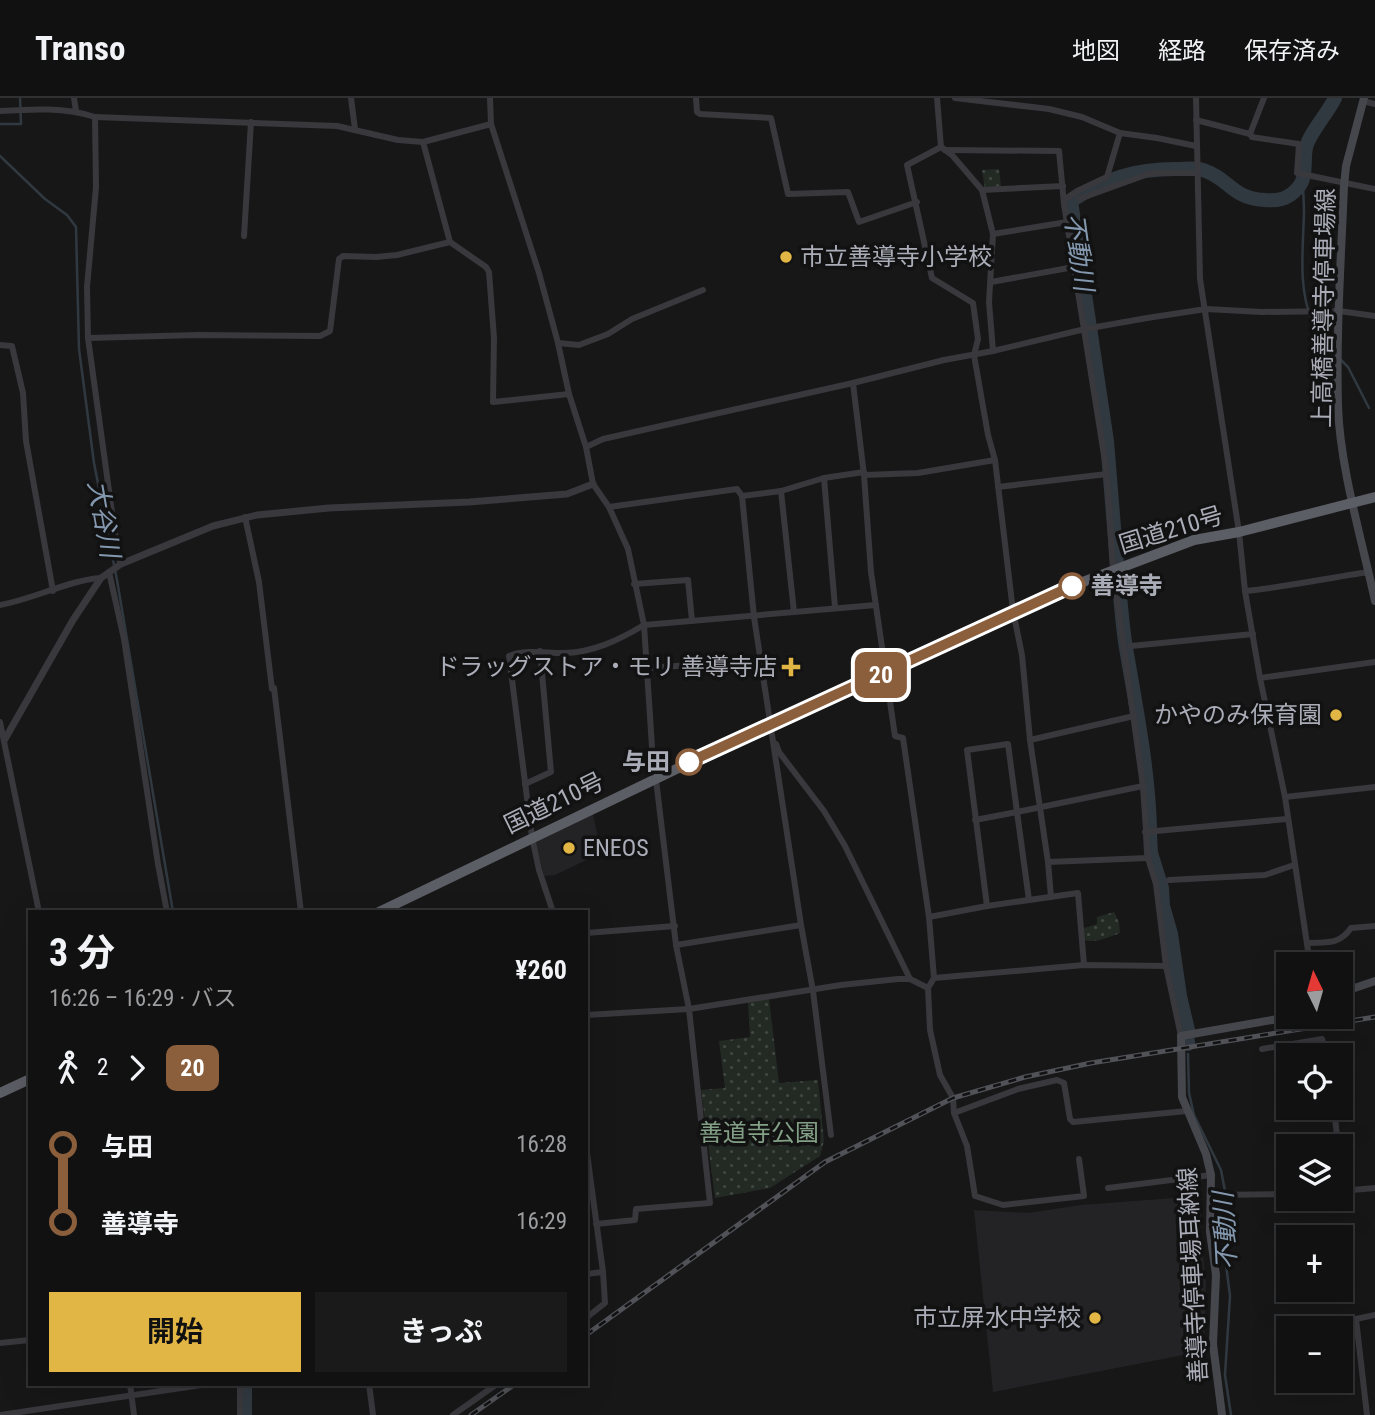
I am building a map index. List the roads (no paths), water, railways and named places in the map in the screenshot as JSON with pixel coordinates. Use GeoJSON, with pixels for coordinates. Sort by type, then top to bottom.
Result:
{"type":"FeatureCollection","features":[{"type":"Feature","properties":{"kind":"highway","name":"国道210号"},"geometry":{"type":"LineString","coordinates":[[383,910],[658,777],[886,673],[1013,611],[1194,540],[1375,497]]}},
{"type":"Feature","properties":{"kind":"highway"},"geometry":{"type":"LineString","coordinates":[[0,1093],[28,1080]]}},
{"type":"Feature","properties":{"kind":"main road","name":"上高橋善導寺停車場線"},"geometry":{"type":"LineString","coordinates":[[1363,100],[1344,183],[1338,407],[1345,469],[1375,601]]}},
{"type":"Feature","properties":{"kind":"main road"},"geometry":{"type":"LineString","coordinates":[[1353,989],[1375,981]]}},
{"type":"Feature","properties":{"kind":"main road"},"geometry":{"type":"LineString","coordinates":[[1181,1036],[1276,1019]]}},
{"type":"Feature","properties":{"kind":"main road","name":"善導寺停車場耳納線"},"geometry":{"type":"LineString","coordinates":[[1181,1036],[1182,1097],[1220,1195],[1210,1232],[1216,1275],[1213,1344],[1222,1415]]}},
{"type":"Feature","properties":{"kind":"street"},"geometry":{"type":"LineString","coordinates":[[74,98],[76,111]]}},
{"type":"Feature","properties":{"kind":"street"},"geometry":{"type":"LineString","coordinates":[[351,98],[355,130]]}},
{"type":"Feature","properties":{"kind":"street"},"geometry":{"type":"LineString","coordinates":[[489,98],[491,124],[520,211],[558,343],[569,394],[586,447],[593,484],[608,507],[628,549],[644,625],[649,710],[676,945],[689,1009],[710,1203],[636,1209],[635,1220],[596,1224]]}},
{"type":"Feature","properties":{"kind":"street"},"geometry":{"type":"LineString","coordinates":[[696,98],[697,112],[700,114],[771,118],[788,194],[848,192],[859,222],[917,202]]}},
{"type":"Feature","properties":{"kind":"street"},"geometry":{"type":"LineString","coordinates":[[937,98],[943,148],[982,190],[993,234],[989,302],[993,351]]}},
{"type":"Feature","properties":{"kind":"street"},"geometry":{"type":"LineString","coordinates":[[955,98],[1049,109],[1082,117],[1120,133],[1196,146]]}},
{"type":"Feature","properties":{"kind":"street"},"geometry":{"type":"LineString","coordinates":[[1196,98],[1200,279],[1239,531],[1245,591],[1285,797],[1309,952]]}},
{"type":"Feature","properties":{"kind":"street"},"geometry":{"type":"LineString","coordinates":[[1250,134],[1264,98]]}},
{"type":"Feature","properties":{"kind":"street"},"geometry":{"type":"LineString","coordinates":[[1363,100],[1375,104]]}},
{"type":"Feature","properties":{"kind":"street"},"geometry":{"type":"LineString","coordinates":[[0,111],[76,111],[96,117],[337,126],[398,140],[423,142],[491,124]]}},
{"type":"Feature","properties":{"kind":"street"},"geometry":{"type":"LineString","coordinates":[[96,117],[96,187],[87,287],[88,338],[121,565]]}},
{"type":"Feature","properties":{"kind":"street"},"geometry":{"type":"LineString","coordinates":[[1196,120],[1250,134],[1252,137],[1299,144],[1297,173],[1375,189]]}},
{"type":"Feature","properties":{"kind":"street"},"geometry":{"type":"LineString","coordinates":[[244,236],[251,122]]}},
{"type":"Feature","properties":{"kind":"street"},"geometry":{"type":"LineString","coordinates":[[1064,200],[1107,177],[1120,133]]}},
{"type":"Feature","properties":{"kind":"street"},"geometry":{"type":"LineString","coordinates":[[423,142],[450,242],[486,267],[489,272],[494,338],[493,402],[569,394]]}},
{"type":"Feature","properties":{"kind":"street"},"geometry":{"type":"LineString","coordinates":[[1051,897],[995,460],[974,355],[978,340],[973,303],[932,278],[907,164],[943,148],[1059,151],[1074,267],[1088,328],[1107,474],[1113,570],[1143,786],[1148,859],[1156,884],[1166,967],[1181,1036]]}},
{"type":"Feature","properties":{"kind":"street"},"geometry":{"type":"LineString","coordinates":[[1079,199],[1106,187],[1151,173],[1196,173]]}},
{"type":"Feature","properties":{"kind":"street"},"geometry":{"type":"LineString","coordinates":[[982,190],[1063,186]]}},
{"type":"Feature","properties":{"kind":"street"},"geometry":{"type":"LineString","coordinates":[[993,234],[1067,222]]}},
{"type":"Feature","properties":{"kind":"street"},"geometry":{"type":"LineString","coordinates":[[88,338],[320,336],[330,331],[339,259],[344,256],[397,255],[450,242]]}},
{"type":"Feature","properties":{"kind":"street"},"geometry":{"type":"LineString","coordinates":[[991,282],[1074,267]]}},
{"type":"Feature","properties":{"kind":"street"},"geometry":{"type":"LineString","coordinates":[[558,343],[579,345],[608,334],[632,318],[703,290]]}},
{"type":"Feature","properties":{"kind":"street"},"geometry":{"type":"LineString","coordinates":[[586,447],[603,439],[1088,328],[1206,310],[1339,311],[1375,316]]}},
{"type":"Feature","properties":{"kind":"street"},"geometry":{"type":"LineString","coordinates":[[0,345],[12,346],[16,356],[25,406],[26,441],[53,592]]}},
{"type":"Feature","properties":{"kind":"street"},"geometry":{"type":"LineString","coordinates":[[853,383],[876,604],[895,736],[903,738],[929,917],[934,978],[928,988],[930,1030],[940,1075],[953,1098],[954,1113],[967,1146],[975,1196],[1003,1205],[1084,1196],[1079,1159]]}},
{"type":"Feature","properties":{"kind":"street"},"geometry":{"type":"LineString","coordinates":[[742,496],[781,491],[824,478],[864,473],[918,473],[995,460]]}},
{"type":"Feature","properties":{"kind":"street"},"geometry":{"type":"LineString","coordinates":[[998,487],[1107,474]]}},
{"type":"Feature","properties":{"kind":"street"},"geometry":{"type":"LineString","coordinates":[[824,478],[835,607]]}},
{"type":"Feature","properties":{"kind":"street"},"geometry":{"type":"LineString","coordinates":[[2,742],[73,620],[101,578],[121,565],[214,526],[246,517],[329,508],[469,502],[567,494],[593,484]]}},
{"type":"Feature","properties":{"kind":"street"},"geometry":{"type":"LineString","coordinates":[[608,507],[737,489],[742,496],[754,617],[813,991],[831,1135]]}},
{"type":"Feature","properties":{"kind":"street"},"geometry":{"type":"LineString","coordinates":[[781,491],[794,612]]}},
{"type":"Feature","properties":{"kind":"street"},"geometry":{"type":"LineString","coordinates":[[246,517],[259,582],[301,910]]}},
{"type":"Feature","properties":{"kind":"street"},"geometry":{"type":"LineString","coordinates":[[108,572],[124,639],[167,910]]}},
{"type":"Feature","properties":{"kind":"street"},"geometry":{"type":"LineString","coordinates":[[1245,591],[1303,585],[1321,579],[1369,572]]}},
{"type":"Feature","properties":{"kind":"street"},"geometry":{"type":"LineString","coordinates":[[0,605],[53,592],[88,579],[101,578]]}},
{"type":"Feature","properties":{"kind":"street"},"geometry":{"type":"LineString","coordinates":[[634,583],[688,580],[692,621]]}},
{"type":"Feature","properties":{"kind":"street"},"geometry":{"type":"LineString","coordinates":[[552,910],[538,870],[532,837],[509,656],[540,651],[564,653],[594,649],[624,638],[644,625],[876,604]]}},
{"type":"Feature","properties":{"kind":"street"},"geometry":{"type":"LineString","coordinates":[[1131,646],[1253,634]]}},
{"type":"Feature","properties":{"kind":"street"},"geometry":{"type":"LineString","coordinates":[[525,784],[551,772],[540,651]]}},
{"type":"Feature","properties":{"kind":"street"},"geometry":{"type":"LineString","coordinates":[[648,668],[760,660]]}},
{"type":"Feature","properties":{"kind":"street"},"geometry":{"type":"LineString","coordinates":[[1260,678],[1375,662]]}},
{"type":"Feature","properties":{"kind":"street"},"geometry":{"type":"LineString","coordinates":[[1030,740],[1134,716]]}},
{"type":"Feature","properties":{"kind":"street"},"geometry":{"type":"LineString","coordinates":[[0,722],[39,910]]}},
{"type":"Feature","properties":{"kind":"street"},"geometry":{"type":"LineString","coordinates":[[770,724],[779,752],[824,811],[845,846],[910,979]]}},
{"type":"Feature","properties":{"kind":"street"},"geometry":{"type":"LineString","coordinates":[[987,906],[967,750],[1008,744],[1029,900]]}},
{"type":"Feature","properties":{"kind":"street"},"geometry":{"type":"LineString","coordinates":[[975,820],[1143,786]]}},
{"type":"Feature","properties":{"kind":"street"},"geometry":{"type":"LineString","coordinates":[[1285,797],[1375,787]]}},
{"type":"Feature","properties":{"kind":"street"},"geometry":{"type":"LineString","coordinates":[[1145,832],[1287,819]]}},
{"type":"Feature","properties":{"kind":"street"},"geometry":{"type":"LineString","coordinates":[[1048,862],[1148,859]]}},
{"type":"Feature","properties":{"kind":"street"},"geometry":{"type":"LineString","coordinates":[[1168,880],[1265,875],[1294,865]]}},
{"type":"Feature","properties":{"kind":"street"},"geometry":{"type":"LineString","coordinates":[[929,917],[1078,893],[1084,965]]}},
{"type":"Feature","properties":{"kind":"street"},"geometry":{"type":"LineString","coordinates":[[676,945],[801,925]]}},
{"type":"Feature","properties":{"kind":"street"},"geometry":{"type":"LineString","coordinates":[[588,933],[675,926]]}},
{"type":"Feature","properties":{"kind":"street"},"geometry":{"type":"LineString","coordinates":[[1309,943],[1336,942],[1345,937],[1351,929],[1375,926]]}},
{"type":"Feature","properties":{"kind":"street"},"geometry":{"type":"LineString","coordinates":[[934,978],[1084,965],[1166,967]]}},
{"type":"Feature","properties":{"kind":"street"},"geometry":{"type":"LineString","coordinates":[[588,1015],[689,1009],[841,985],[910,979],[928,988]]}},
{"type":"Feature","properties":{"kind":"street"},"geometry":{"type":"LineString","coordinates":[[1298,1043],[1322,1039],[1324,1043]]}},
{"type":"Feature","properties":{"kind":"street"},"geometry":{"type":"LineString","coordinates":[[1262,1049],[1276,1047]]}},
{"type":"Feature","properties":{"kind":"street"},"geometry":{"type":"LineString","coordinates":[[954,1113],[1018,1089],[1058,1080],[1063,1083],[1070,1119],[1073,1122],[1187,1111]]}},
{"type":"Feature","properties":{"kind":"street"},"geometry":{"type":"LineString","coordinates":[[588,1162],[605,1303],[588,1316]]}},
{"type":"Feature","properties":{"kind":"street"},"geometry":{"type":"LineString","coordinates":[[1108,1188],[1211,1175]]}},
{"type":"Feature","properties":{"kind":"street"},"geometry":{"type":"LineString","coordinates":[[1353,1190],[1375,1188]]}},
{"type":"Feature","properties":{"kind":"street"},"geometry":{"type":"LineString","coordinates":[[1220,1195],[1276,1195]]}},
{"type":"Feature","properties":{"kind":"street"},"geometry":{"type":"LineString","coordinates":[[588,1273],[603,1272]]}},
{"type":"Feature","properties":{"kind":"street"},"geometry":{"type":"LineString","coordinates":[[1367,1415],[1356,1319],[1375,1315]]}},
{"type":"Feature","properties":{"kind":"street"},"geometry":{"type":"LineString","coordinates":[[0,1343],[28,1340]]}},
{"type":"Feature","properties":{"kind":"street"},"geometry":{"type":"LineString","coordinates":[[130,1386],[134,1415]]}},
{"type":"Feature","properties":{"kind":"street"},"geometry":{"type":"LineString","coordinates":[[0,1415],[195,1386]]}},
{"type":"Feature","properties":{"kind":"street"},"geometry":{"type":"LineString","coordinates":[[240,1386],[240,1415]]}},
{"type":"Feature","properties":{"kind":"street"},"geometry":{"type":"LineString","coordinates":[[369,1386],[373,1415]]}},
{"type":"Feature","properties":{"kind":"street"},"geometry":{"type":"LineString","coordinates":[[453,1415],[495,1386]]}},
{"type":"Feature","properties":{"kind":"waterway"},"geometry":{"type":"LineString","coordinates":[[0,124],[21,124],[20,98]]}},
{"type":"Feature","properties":{"kind":"waterway","name":"不動川"},"geometry":{"type":"LineString","coordinates":[[1117,564],[1107,441],[1071,201],[1121,176],[1161,169],[1190,168],[1212,174],[1244,196],[1264,200],[1286,198],[1300,185],[1308,143],[1335,98]]}},
{"type":"Feature","properties":{"kind":"waterway","name":"大谷川"},"geometry":{"type":"LineString","coordinates":[[0,156],[45,199],[67,215],[76,227],[79,349],[94,463],[117,580],[173,910]]}},
{"type":"Feature","properties":{"kind":"waterway"},"geometry":{"type":"LineString","coordinates":[[1303,181],[1302,268],[1305,295],[1314,325],[1334,352]]}},
{"type":"Feature","properties":{"kind":"waterway"},"geometry":{"type":"LineString","coordinates":[[1341,360],[1348,367],[1369,408]]}},
{"type":"Feature","properties":{"kind":"waterway","name":"不動川"},"geometry":{"type":"LineString","coordinates":[[1118,578],[1144,759],[1150,827]]}},
{"type":"Feature","properties":{"kind":"waterway","name":"不動川"},"geometry":{"type":"LineString","coordinates":[[1150,834],[1151,853],[1162,888],[1163,906],[1171,934],[1188,1030]]}},
{"type":"Feature","properties":{"kind":"waterway","name":"不動川"},"geometry":{"type":"LineString","coordinates":[[1188,1054],[1189,1093],[1194,1115],[1221,1170],[1225,1191],[1224,1249],[1230,1296],[1225,1375],[1231,1415]]}},
{"type":"Feature","properties":{"kind":"waterway","name":"大谷川"},"geometry":{"type":"LineString","coordinates":[[245,1386],[245,1415]]}},
{"type":"Feature","properties":{"kind":"railway"},"geometry":{"type":"LineString","coordinates":[[588,1334],[825,1162],[953,1098],[1025,1077],[1091,1063],[1375,1017]]}},
{"type":"Feature","properties":{"kind":"railway"},"geometry":{"type":"LineString","coordinates":[[471,1415],[512,1386]]}},
{"type":"Feature","properties":{"kind":"place","name":"市立善導寺小学校"},"geometry":{"type":"Point","coordinates":[786,257]}},
{"type":"Feature","properties":{"kind":"place","name":"善導寺"},"geometry":{"type":"Point","coordinates":[1072,586]}},
{"type":"Feature","properties":{"kind":"place","name":"ドラッグストア・モリ 善導寺店"},"geometry":{"type":"Point","coordinates":[791,667]}},
{"type":"Feature","properties":{"kind":"place","name":"かやのみ保育園"},"geometry":{"type":"Point","coordinates":[1336,715]}},
{"type":"Feature","properties":{"kind":"place","name":"与田"},"geometry":{"type":"Point","coordinates":[689,762]}},
{"type":"Feature","properties":{"kind":"place","name":"ENEOS"},"geometry":{"type":"Point","coordinates":[569,848]}},
{"type":"Feature","properties":{"kind":"place","name":"市立屏水中学校"},"geometry":{"type":"Point","coordinates":[1095,1318]}},
{"type":"Feature","properties":{"kind":"park label","name":"善道寺公園"},"geometry":{"type":"Point","coordinates":[759,1133]}}]}
